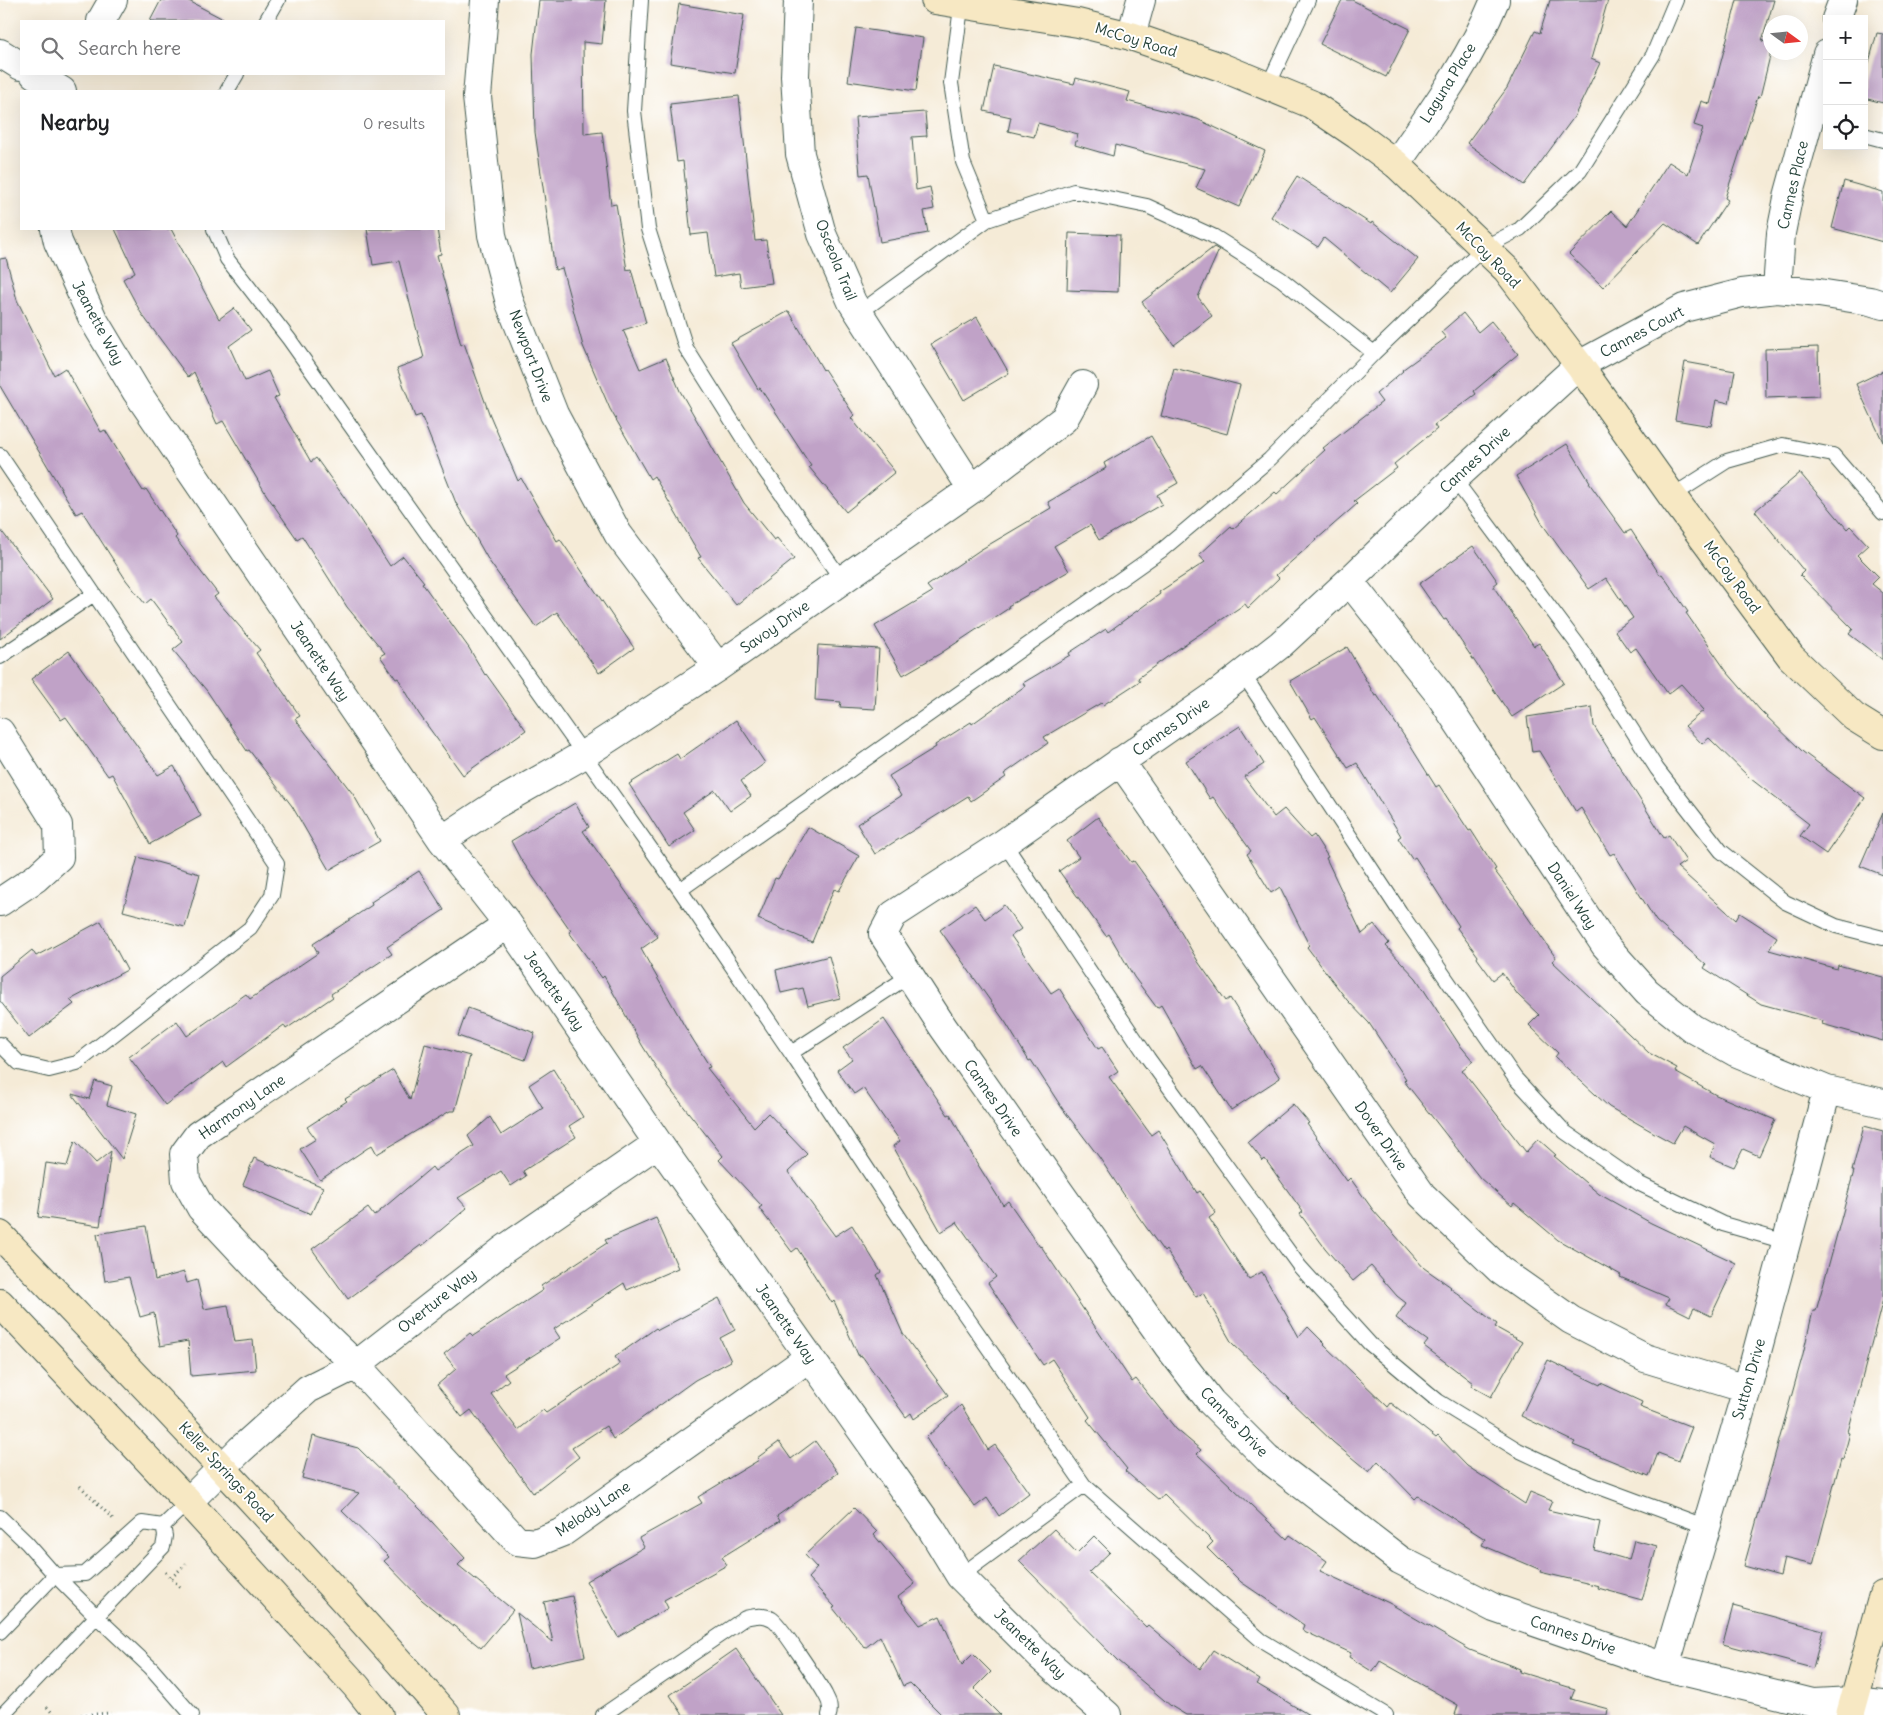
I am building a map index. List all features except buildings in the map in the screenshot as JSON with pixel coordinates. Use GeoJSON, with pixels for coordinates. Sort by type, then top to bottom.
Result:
{"type":"FeatureCollection","features":[{"type":"Feature","properties":{"kind":"street"},"geometry":{"type":"LineString","coordinates":[[102,20],[113,0]]}},
{"type":"Feature","properties":{"kind":"street","name":"Newport Drive"},"geometry":{"type":"LineString","coordinates":[[485,0],[477,96],[492,235],[510,303],[554,414],[618,534],[718,667]]}},
{"type":"Feature","properties":{"kind":"street","name":"Osceola Trail"},"geometry":{"type":"LineString","coordinates":[[798,0],[795,76],[800,154],[822,234],[852,302],[972,489]]}},
{"type":"Feature","properties":{"kind":"street"},"geometry":{"type":"LineString","coordinates":[[1132,36],[1141,0]]}},
{"type":"Feature","properties":{"kind":"street","name":"Laguna Place"},"geometry":{"type":"LineString","coordinates":[[1396,164],[1448,88],[1488,17],[1495,0]]}},
{"type":"Feature","properties":{"kind":"street"},"geometry":{"type":"LineString","coordinates":[[1837,15],[1842,0]]}},
{"type":"Feature","properties":{"kind":"street","name":"McCoy Road"},"geometry":{"type":"LineString","coordinates":[[953,2],[1078,23],[1132,36],[1221,67],[1310,104],[1396,164],[1507,270],[1791,657],[1854,717],[1883,735]]}},
{"type":"Feature","properties":{"kind":"street"},"geometry":{"type":"LineString","coordinates":[[0,53],[20,65]]}},
{"type":"Feature","properties":{"kind":"street","name":"Cannes Place"},"geometry":{"type":"LineString","coordinates":[[1777,289],[1781,233],[1790,193],[1813,122],[1826,60]]}},
{"type":"Feature","properties":{"kind":"street"},"geometry":{"type":"LineString","coordinates":[[37,75],[65,85]]}},
{"type":"Feature","properties":{"kind":"street","name":"Jeanette Way"},"geometry":{"type":"LineString","coordinates":[[55,230],[58,242],[92,320],[136,391],[442,840],[508,924],[658,1143],[932,1530],[960,1576],[1041,1657],[1107,1715]]}},
{"type":"Feature","properties":{"kind":"street","name":"Cannes Court"},"geometry":{"type":"LineString","coordinates":[[1579,366],[1684,308],[1742,293],[1777,289],[1819,293],[1870,301],[1883,305]]}},
{"type":"Feature","properties":{"kind":"street","name":"Cannes Drive"},"geometry":{"type":"LineString","coordinates":[[1579,366],[1454,479],[1281,644],[1213,697],[1004,843],[893,915],[883,934],[909,976],[1168,1346],[1211,1402],[1267,1458],[1400,1560],[1494,1608],[1665,1667],[1813,1703],[1852,1708],[1883,1704]]}},
{"type":"Feature","properties":{"kind":"street","name":"Savoy Drive"},"geometry":{"type":"LineString","coordinates":[[442,840],[495,805],[583,755],[718,667],[972,489],[1064,419],[1083,385]]}},
{"type":"Feature","properties":{"kind":"street","name":"Daniel Way"},"geometry":{"type":"LineString","coordinates":[[1349,581],[1439,694],[1605,945],[1646,992],[1692,1028],[1735,1052],[1827,1090],[1883,1103]]}},
{"type":"Feature","properties":{"kind":"street"},"geometry":{"type":"LineString","coordinates":[[0,732],[58,825],[59,857],[36,878],[0,902]]}},
{"type":"Feature","properties":{"kind":"street","name":"Dover Drive"},"geometry":{"type":"LineString","coordinates":[[1120,761],[1422,1195],[1500,1270],[1571,1320],[1645,1358],[1747,1389]]}},
{"type":"Feature","properties":{"kind":"street","name":"Harmony Lane"},"geometry":{"type":"LineString","coordinates":[[356,1365],[273,1285],[201,1208],[186,1181],[184,1154],[198,1136],[508,924]]}},
{"type":"Feature","properties":{"kind":"street","name":"Sutton Drive"},"geometry":{"type":"LineString","coordinates":[[1665,1667],[1747,1389],[1827,1090]]}},
{"type":"Feature","properties":{"kind":"street","name":"Overture Way"},"geometry":{"type":"LineString","coordinates":[[223,1467],[308,1389],[356,1365],[503,1250],[658,1143]]}},
{"type":"Feature","properties":{"kind":"street","name":"Keller Springs Road"},"geometry":{"type":"LineString","coordinates":[[0,1235],[223,1467],[353,1608],[446,1715]]}},
{"type":"Feature","properties":{"kind":"street"},"geometry":{"type":"LineString","coordinates":[[0,1303],[188,1502],[356,1686],[379,1715]]}},
{"type":"Feature","properties":{"kind":"street","name":"Melody Lane"},"geometry":{"type":"LineString","coordinates":[[356,1365],[517,1541],[535,1543],[563,1532],[810,1357]]}},
{"type":"Feature","properties":{"kind":"street"},"geometry":{"type":"LineString","coordinates":[[188,1502],[223,1467]]}},
{"type":"Feature","properties":{"kind":"street"},"geometry":{"type":"LineString","coordinates":[[1852,1708],[1883,1595]]}},
{"type":"Feature","properties":{"kind":"lane"},"geometry":{"type":"LineString","coordinates":[[267,20],[278,0]]}},
{"type":"Feature","properties":{"kind":"lane"},"geometry":{"type":"LineString","coordinates":[[642,0],[634,110],[648,229],[686,348],[749,448],[842,580]]}},
{"type":"Feature","properties":{"kind":"lane"},"geometry":{"type":"LineString","coordinates":[[1268,86],[1308,0]]}},
{"type":"Feature","properties":{"kind":"lane"},"geometry":{"type":"LineString","coordinates":[[680,890],[1162,550],[1270,459],[1374,353],[1483,248],[1520,229],[1580,171],[1653,55],[1676,0]]}},
{"type":"Feature","properties":{"kind":"lane"},"geometry":{"type":"LineString","coordinates":[[953,2],[951,83],[963,162],[988,220]]}},
{"type":"Feature","properties":{"kind":"lane"},"geometry":{"type":"LineString","coordinates":[[228,90],[236,75]]}},
{"type":"Feature","properties":{"kind":"lane"},"geometry":{"type":"LineString","coordinates":[[1868,136],[1883,140]]}},
{"type":"Feature","properties":{"kind":"lane"},"geometry":{"type":"LineString","coordinates":[[859,313],[988,220],[1074,191],[1147,206],[1213,236],[1281,279],[1374,353]]}},
{"type":"Feature","properties":{"kind":"lane"},"geometry":{"type":"LineString","coordinates":[[214,230],[226,259],[289,339],[680,890],[791,1053],[938,1276],[1084,1485],[1261,1640],[1386,1715]]}},
{"type":"Feature","properties":{"kind":"lane"},"geometry":{"type":"LineString","coordinates":[[1672,496],[1727,461],[1783,445],[1833,455],[1883,513]]}},
{"type":"Feature","properties":{"kind":"lane"},"geometry":{"type":"LineString","coordinates":[[0,455],[276,864],[272,895],[250,928],[77,1063],[50,1070],[19,1063],[0,1044]]}},
{"type":"Feature","properties":{"kind":"lane"},"geometry":{"type":"LineString","coordinates":[[1454,479],[1578,645],[1657,769],[1721,850],[1785,902],[1836,926],[1883,938]]}},
{"type":"Feature","properties":{"kind":"lane"},"geometry":{"type":"LineString","coordinates":[[0,657],[94,594]]}},
{"type":"Feature","properties":{"kind":"lane"},"geometry":{"type":"LineString","coordinates":[[1243,674],[1400,912],[1515,1078],[1565,1132],[1640,1184],[1723,1224],[1786,1242]]}},
{"type":"Feature","properties":{"kind":"lane"},"geometry":{"type":"LineString","coordinates":[[1004,843],[1148,1058],[1300,1267],[1370,1344],[1438,1401],[1518,1450],[1591,1484],[1707,1526]]}},
{"type":"Feature","properties":{"kind":"lane"},"geometry":{"type":"LineString","coordinates":[[791,1053],[909,976]]}},
{"type":"Feature","properties":{"kind":"lane"},"geometry":{"type":"LineString","coordinates":[[960,1576],[1084,1485]]}},
{"type":"Feature","properties":{"kind":"lane"},"geometry":{"type":"LineString","coordinates":[[163,1526],[188,1502]]}},
{"type":"Feature","properties":{"kind":"lane"},"geometry":{"type":"LineString","coordinates":[[0,1517],[96,1617],[151,1668],[192,1715]]}},
{"type":"Feature","properties":{"kind":"lane"},"geometry":{"type":"LineString","coordinates":[[0,1632],[55,1575],[85,1574],[142,1523],[163,1526]]}},
{"type":"Feature","properties":{"kind":"lane"},"geometry":{"type":"LineString","coordinates":[[1,1714],[163,1547],[165,1536],[163,1526]]}},
{"type":"Feature","properties":{"kind":"lane"},"geometry":{"type":"LineString","coordinates":[[603,1715],[746,1618],[759,1615],[774,1620],[782,1631],[827,1697],[829,1715]]}},
{"type":"Feature","properties":{"kind":"path"},"geometry":{"type":"LineString","coordinates":[[80,1486],[115,1521]]}},
{"type":"Feature","properties":{"kind":"path"},"geometry":{"type":"LineString","coordinates":[[171,1578],[189,1560]]}},
{"type":"Feature","properties":{"kind":"path"},"geometry":{"type":"LineString","coordinates":[[161,1568],[182,1589]]}},
{"type":"Feature","properties":{"kind":"path"},"geometry":{"type":"LineString","coordinates":[[47,1707],[54,1715]]}},
{"type":"Feature","properties":{"kind":"path"},"geometry":{"type":"LineString","coordinates":[[80,1715],[111,1712]]}}]}
